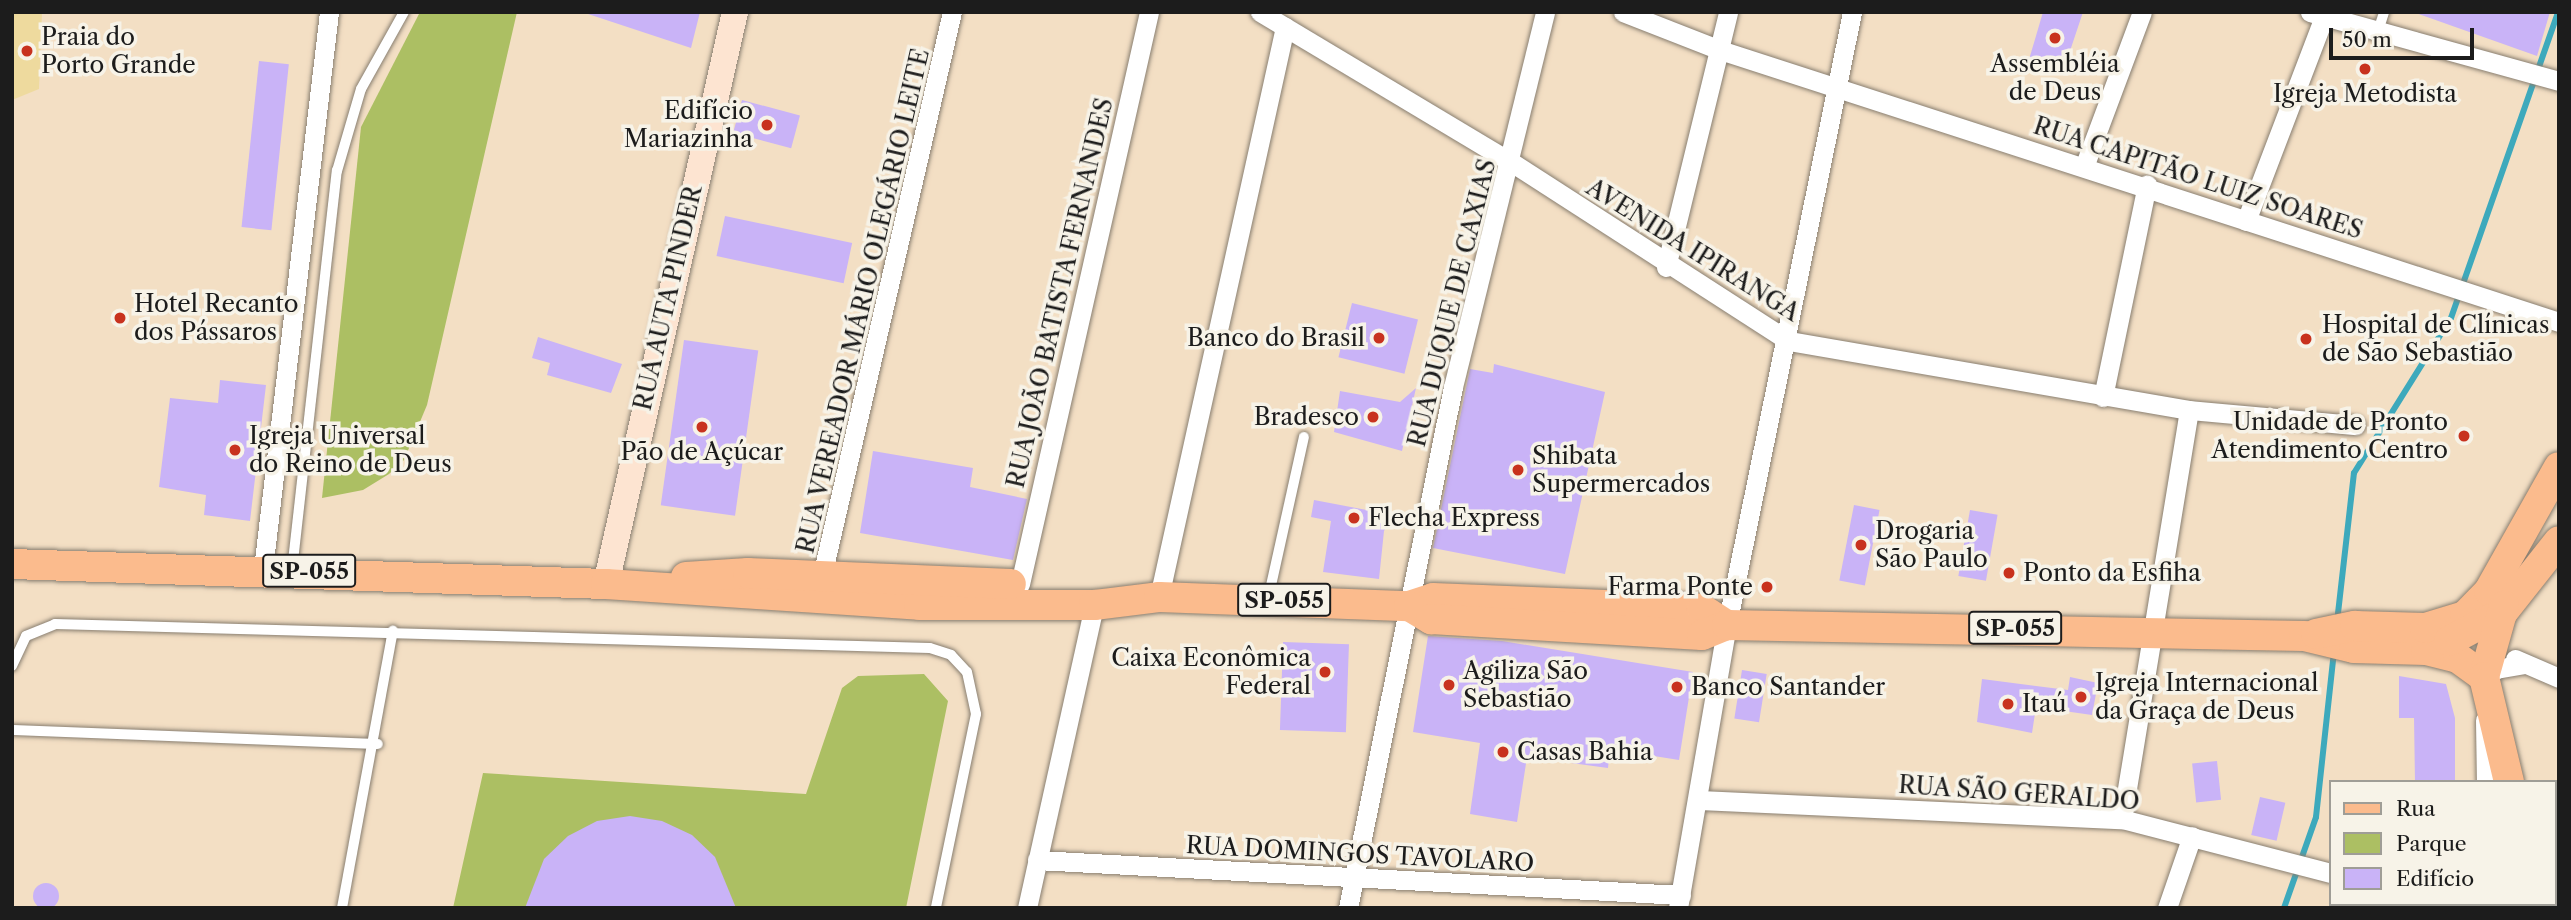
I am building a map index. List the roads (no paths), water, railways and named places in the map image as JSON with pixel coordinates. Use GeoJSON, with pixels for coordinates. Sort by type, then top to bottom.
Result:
{"type":"FeatureCollection","features":[{"type":"Feature","properties":{"kind":"main road","name":"RUA AUTA PINDER"},"geometry":{"type":"LineString","coordinates":[[606,584],[735,12]]}},
{"type":"Feature","properties":{"kind":"main road"},"geometry":{"type":"LineString","coordinates":[[2509,780],[2484,677],[2470,634],[2489,591],[2559,467]]}},
{"type":"Feature","properties":{"kind":"main road"},"geometry":{"type":"LineString","coordinates":[[2503,612],[2530,519]]}},
{"type":"Feature","properties":{"kind":"main road"},"geometry":{"type":"LineString","coordinates":[[2426,650],[2470,634],[2503,612],[2559,541]]}},
{"type":"Feature","properties":{"kind":"main road","name":"SP-055"},"geometry":{"type":"LineString","coordinates":[[12,564],[278,570],[606,584],[766,599],[1094,605],[1159,597],[1409,606]]}},
{"type":"Feature","properties":{"kind":"main road","name":"SP-055"},"geometry":{"type":"LineString","coordinates":[[606,584],[748,572],[1098,586],[1159,597]]}},
{"type":"Feature","properties":{"kind":"main road"},"geometry":{"type":"LineString","coordinates":[[1409,606],[1444,620],[1702,635],[1727,625]]}},
{"type":"Feature","properties":{"kind":"main road","name":"SP-055"},"geometry":{"type":"LineString","coordinates":[[1727,625],[2149,630],[2354,637],[2470,634]]}},
{"type":"Feature","properties":{"kind":"main road","name":"SP-055"},"geometry":{"type":"LineString","coordinates":[[2354,637],[2458,658],[2484,677]]}},
{"type":"Feature","properties":{"kind":"street"},"geometry":{"type":"LineString","coordinates":[[278,570],[329,12]]}},
{"type":"Feature","properties":{"kind":"street","name":"RUA VEREADOR MÁRIO OLEGÁRIO LEITE"},"geometry":{"type":"LineString","coordinates":[[766,599],[809,593],[827,576],[952,12]]}},
{"type":"Feature","properties":{"kind":"street","name":"RUA JOÃO BATISTA FERNANDES"},"geometry":{"type":"LineString","coordinates":[[1020,584],[1149,12]]}},
{"type":"Feature","properties":{"kind":"street","name":"AVENIDA IPIRANGA"},"geometry":{"type":"LineString","coordinates":[[1260,12],[1511,162],[1666,267],[1789,341],[2189,410],[2355,425]]}},
{"type":"Feature","properties":{"kind":"street","name":"RUA DUQUE DE CAXIAS"},"geometry":{"type":"LineString","coordinates":[[1348,908],[1453,387],[1511,162],[1545,12]]}},
{"type":"Feature","properties":{"kind":"street","name":"RUA CAPITÃO LUIZ SOARES"},"geometry":{"type":"LineString","coordinates":[[1623,12],[1720,50],[2147,185],[2246,221],[2441,281],[2559,322]]}},
{"type":"Feature","properties":{"kind":"street"},"geometry":{"type":"LineString","coordinates":[[1666,267],[1728,12]]}},
{"type":"Feature","properties":{"kind":"street"},"geometry":{"type":"LineString","coordinates":[[1679,902],[1727,625],[1789,341],[1852,12]]}},
{"type":"Feature","properties":{"kind":"street"},"geometry":{"type":"LineString","coordinates":[[2084,167],[2141,12]]}},
{"type":"Feature","properties":{"kind":"street"},"geometry":{"type":"LineString","coordinates":[[2246,221],[2320,14],[2559,81]]}},
{"type":"Feature","properties":{"kind":"street"},"geometry":{"type":"LineString","coordinates":[[1159,597],[1284,27]]}},
{"type":"Feature","properties":{"kind":"street"},"geometry":{"type":"LineString","coordinates":[[2103,397],[2147,185]]}},
{"type":"Feature","properties":{"kind":"street"},"geometry":{"type":"LineString","coordinates":[[2122,819],[2149,630],[2189,410]]}},
{"type":"Feature","properties":{"kind":"street"},"geometry":{"type":"LineString","coordinates":[[1027,908],[1094,605]]}},
{"type":"Feature","properties":{"kind":"street"},"geometry":{"type":"LineString","coordinates":[[2470,634],[2524,664],[2559,678]]}},
{"type":"Feature","properties":{"kind":"street"},"geometry":{"type":"LineString","coordinates":[[2486,780],[2484,677],[2524,664]]}},
{"type":"Feature","properties":{"kind":"street","name":"RUA SÃO GERALDO"},"geometry":{"type":"LineString","coordinates":[[1698,800],[2122,819],[2328,870]]}},
{"type":"Feature","properties":{"kind":"street"},"geometry":{"type":"LineString","coordinates":[[2166,908],[2192,836]]}},
{"type":"Feature","properties":{"kind":"street","name":"RUA DOMINGOS TAVOLARO"},"geometry":{"type":"LineString","coordinates":[[1037,860],[1679,902]]}},
{"type":"Feature","properties":{"kind":"lane"},"geometry":{"type":"LineString","coordinates":[[278,570],[337,171],[361,89],[404,12]]}},
{"type":"Feature","properties":{"kind":"lane"},"geometry":{"type":"LineString","coordinates":[[2378,32],[2385,12]]}},
{"type":"Feature","properties":{"kind":"lane"},"geometry":{"type":"LineString","coordinates":[[1267,599],[1304,437]]}},
{"type":"Feature","properties":{"kind":"lane"},"geometry":{"type":"LineString","coordinates":[[12,666],[26,636],[55,624],[393,631],[930,648],[951,655],[967,672],[976,714],[936,908]]}},
{"type":"Feature","properties":{"kind":"lane"},"geometry":{"type":"LineString","coordinates":[[342,908],[377,744],[393,631]]}},
{"type":"Feature","properties":{"kind":"lane"},"geometry":{"type":"LineString","coordinates":[[12,730],[377,744]]}},
{"type":"Feature","properties":{"kind":"waterway"},"geometry":{"type":"LineString","coordinates":[[2337,622],[2354,473],[2451,318],[2558,12]]}},
{"type":"Feature","properties":{"kind":"waterway"},"geometry":{"type":"LineString","coordinates":[[2284,908],[2316,817],[2334,650]]}},
{"type":"Feature","properties":{"kind":"place","name":"Assembléia de Deus"},"geometry":{"type":"Point","coordinates":[2055,38]}},
{"type":"Feature","properties":{"kind":"place","name":"Praia do Porto Grande"},"geometry":{"type":"Point","coordinates":[27,51]}},
{"type":"Feature","properties":{"kind":"place","name":"Igreja Metodista"},"geometry":{"type":"Point","coordinates":[2365,69]}},
{"type":"Feature","properties":{"kind":"place","name":"Edifício Mariazinha"},"geometry":{"type":"Point","coordinates":[767,125]}},
{"type":"Feature","properties":{"kind":"place","name":"Hotel Recanto dos Pássaros"},"geometry":{"type":"Point","coordinates":[120,318]}},
{"type":"Feature","properties":{"kind":"place","name":"Banco do Brasil"},"geometry":{"type":"Point","coordinates":[1379,338]}},
{"type":"Feature","properties":{"kind":"place","name":"Hospital de Clínicas de São Sebastião"},"geometry":{"type":"Point","coordinates":[2306,339]}},
{"type":"Feature","properties":{"kind":"place","name":"Bradesco"},"geometry":{"type":"Point","coordinates":[1373,417]}},
{"type":"Feature","properties":{"kind":"place","name":"Pão de Açúcar"},"geometry":{"type":"Point","coordinates":[702,427]}},
{"type":"Feature","properties":{"kind":"place","name":"Unidade de Pronto Atendimento Centro"},"geometry":{"type":"Point","coordinates":[2464,436]}},
{"type":"Feature","properties":{"kind":"place","name":"Igreja Universal do Reino de Deus"},"geometry":{"type":"Point","coordinates":[235,450]}},
{"type":"Feature","properties":{"kind":"place","name":"Shibata Supermercados"},"geometry":{"type":"Point","coordinates":[1518,470]}},
{"type":"Feature","properties":{"kind":"place","name":"Flecha Express"},"geometry":{"type":"Point","coordinates":[1354,518]}},
{"type":"Feature","properties":{"kind":"place","name":"Drogaria São Paulo"},"geometry":{"type":"Point","coordinates":[1861,545]}},
{"type":"Feature","properties":{"kind":"place","name":"Ponto da Esfiha"},"geometry":{"type":"Point","coordinates":[2009,573]}},
{"type":"Feature","properties":{"kind":"place","name":"Farma Ponte"},"geometry":{"type":"Point","coordinates":[1767,587]}},
{"type":"Feature","properties":{"kind":"place","name":"Caixa Econômica Federal"},"geometry":{"type":"Point","coordinates":[1325,672]}},
{"type":"Feature","properties":{"kind":"place","name":"Agiliza São Sebastião"},"geometry":{"type":"Point","coordinates":[1449,685]}},
{"type":"Feature","properties":{"kind":"place","name":"Banco Santander"},"geometry":{"type":"Point","coordinates":[1677,687]}},
{"type":"Feature","properties":{"kind":"place","name":"Igreja Internacional da Graça de Deus"},"geometry":{"type":"Point","coordinates":[2081,697]}},
{"type":"Feature","properties":{"kind":"place","name":"Itaú"},"geometry":{"type":"Point","coordinates":[2008,704]}},
{"type":"Feature","properties":{"kind":"place","name":"Casas Bahia"},"geometry":{"type":"Point","coordinates":[1503,752]}}]}
